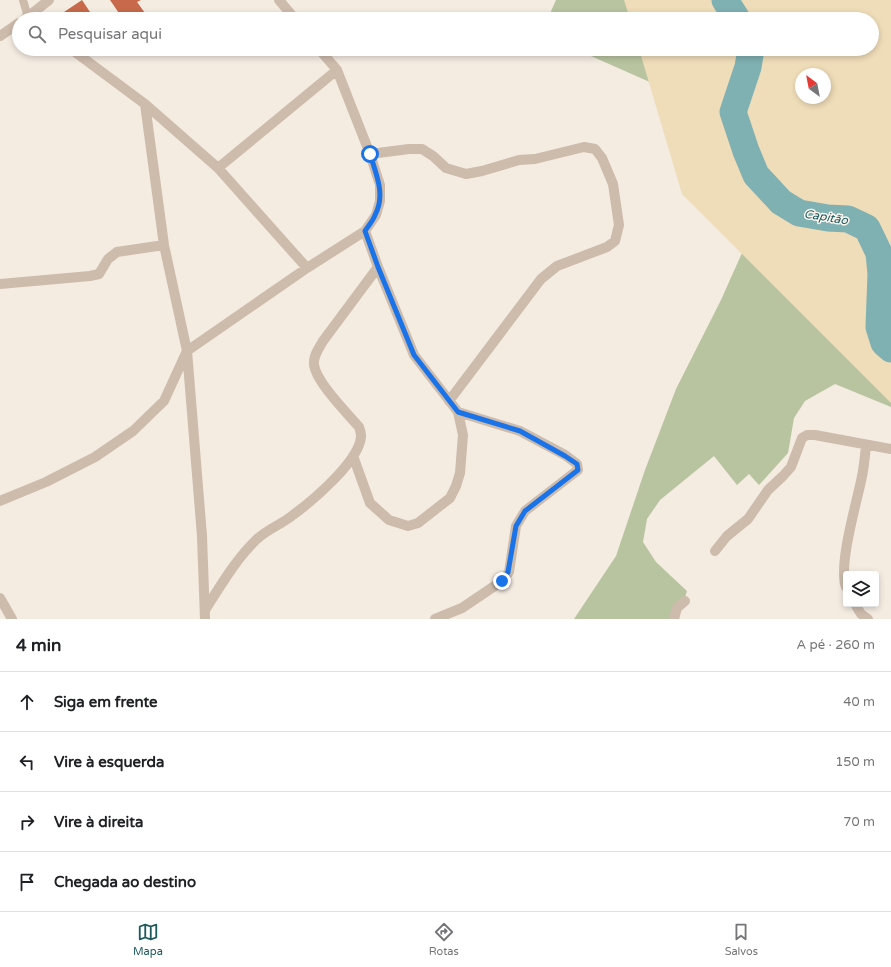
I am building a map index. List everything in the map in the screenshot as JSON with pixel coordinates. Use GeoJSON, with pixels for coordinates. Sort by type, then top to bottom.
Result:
{"type":"FeatureCollection","features":[{"type":"Feature","properties":{"kind":"street"},"geometry":{"type":"LineString","coordinates":[[35,12],[49,0]]}},
{"type":"Feature","properties":{"kind":"street"},"geometry":{"type":"LineString","coordinates":[[279,0],[289,12]]}},
{"type":"Feature","properties":{"kind":"street"},"geometry":{"type":"LineString","coordinates":[[0,36],[12,28]]}},
{"type":"Feature","properties":{"kind":"street"},"geometry":{"type":"LineString","coordinates":[[80,56],[145,104],[218,168],[307,268]]}},
{"type":"Feature","properties":{"kind":"street"},"geometry":{"type":"LineString","coordinates":[[0,501],[46,482],[95,457],[133,431],[164,401],[187,351],[307,268],[365,231],[376,215],[380,201],[380,185],[370,154],[337,70],[325,56]]}},
{"type":"Feature","properties":{"kind":"street"},"geometry":{"type":"LineString","coordinates":[[218,168],[337,70]]}},
{"type":"Feature","properties":{"kind":"street"},"geometry":{"type":"LineString","coordinates":[[145,104],[164,245],[187,351],[202,536],[205,614]]}},
{"type":"Feature","properties":{"kind":"street"},"geometry":{"type":"LineString","coordinates":[[370,154],[409,149],[422,149],[433,156],[446,168],[466,174],[519,160],[535,159],[584,147],[596,149],[602,158],[613,184],[619,225],[615,241],[607,247],[557,266],[541,279],[449,401]]}},
{"type":"Feature","properties":{"kind":"street"},"geometry":{"type":"LineString","coordinates":[[353,456],[370,502],[389,520],[408,526],[418,523],[450,498],[460,473],[463,435],[458,412],[414,355],[365,231]]}},
{"type":"Feature","properties":{"kind":"street"},"geometry":{"type":"LineString","coordinates":[[0,284],[99,274],[108,259],[117,252],[164,245]]}},
{"type":"Feature","properties":{"kind":"street"},"geometry":{"type":"LineString","coordinates":[[205,614],[238,560],[258,538],[292,516],[328,486],[353,456],[359,444],[362,435],[359,427],[317,378],[314,364],[316,352],[323,341],[378,267]]}},
{"type":"Feature","properties":{"kind":"street"},"geometry":{"type":"LineString","coordinates":[[435,619],[462,608],[502,581],[508,572],[516,526],[525,511],[578,470],[577,464],[520,431],[458,412]]}},
{"type":"Feature","properties":{"kind":"street"},"geometry":{"type":"LineString","coordinates":[[715,551],[727,536],[748,519],[768,490],[791,467],[802,438],[807,435],[815,435],[891,449]]}},
{"type":"Feature","properties":{"kind":"street"},"geometry":{"type":"LineString","coordinates":[[844,571],[848,539],[862,480],[866,445]]}},
{"type":"Feature","properties":{"kind":"street"},"geometry":{"type":"LineString","coordinates":[[0,598],[12,619]]}},
{"type":"Feature","properties":{"kind":"street"},"geometry":{"type":"LineString","coordinates":[[674,619],[677,608],[686,601]]}},
{"type":"Feature","properties":{"kind":"street"},"geometry":{"type":"LineString","coordinates":[[857,607],[861,614],[868,619]]}},
{"type":"Feature","properties":{"kind":"lane"},"geometry":{"type":"LineString","coordinates":[[23,0],[26,12]]}},
{"type":"Feature","properties":{"kind":"green space"},"geometry":{"type":"Polygon","coordinates":[[[556,0],[748,0],[754,12],[551,12],[556,0]]]}},
{"type":"Feature","properties":{"kind":"green space"},"geometry":{"type":"Polygon","coordinates":[[[591,56],[771,56],[773,108],[891,220],[891,407],[835,384],[805,401],[794,418],[788,453],[759,485],[749,474],[737,485],[714,456],[660,500],[647,519],[643,542],[656,562],[687,591],[678,619],[574,619],[616,556],[645,470],[676,389],[721,300],[750,235],[652,83],[591,56]]]}},
{"type":"Feature","properties":{"kind":"sand"},"geometry":{"type":"Polygon","coordinates":[[[624,0],[891,0],[891,403],[682,194],[641,56],[879,56],[879,12],[628,12],[624,0]]]}},
{"type":"Feature","properties":{"kind":"building"},"geometry":{"type":"Polygon","coordinates":[[[82,0],[90,12],[64,12],[82,0]]]}},
{"type":"Feature","properties":{"kind":"building"},"geometry":{"type":"Polygon","coordinates":[[[110,0],[141,0],[137,2],[144,12],[118,12],[110,0]]]}},
{"type":"Feature","properties":{"kind":"waterway","name":"Capitão"},"geometry":{"type":"LineString","coordinates":[[725,0],[733,12]]}},
{"type":"Feature","properties":{"kind":"waterway","name":"Capitão"},"geometry":{"type":"LineString","coordinates":[[750,56],[748,67],[733,112],[756,175],[781,202],[799,213],[828,218],[848,219],[867,228],[879,253],[881,274],[879,327],[884,343],[891,349]]}},
{"type":"Feature","properties":{"kind":"route"},"geometry":{"type":"LineString","coordinates":[[370,154],[380,185],[380,201],[376,215],[365,231],[414,355],[458,412],[520,431],[577,464],[578,470],[525,511],[516,526],[511,563],[508,572],[502,581]]}}]}
